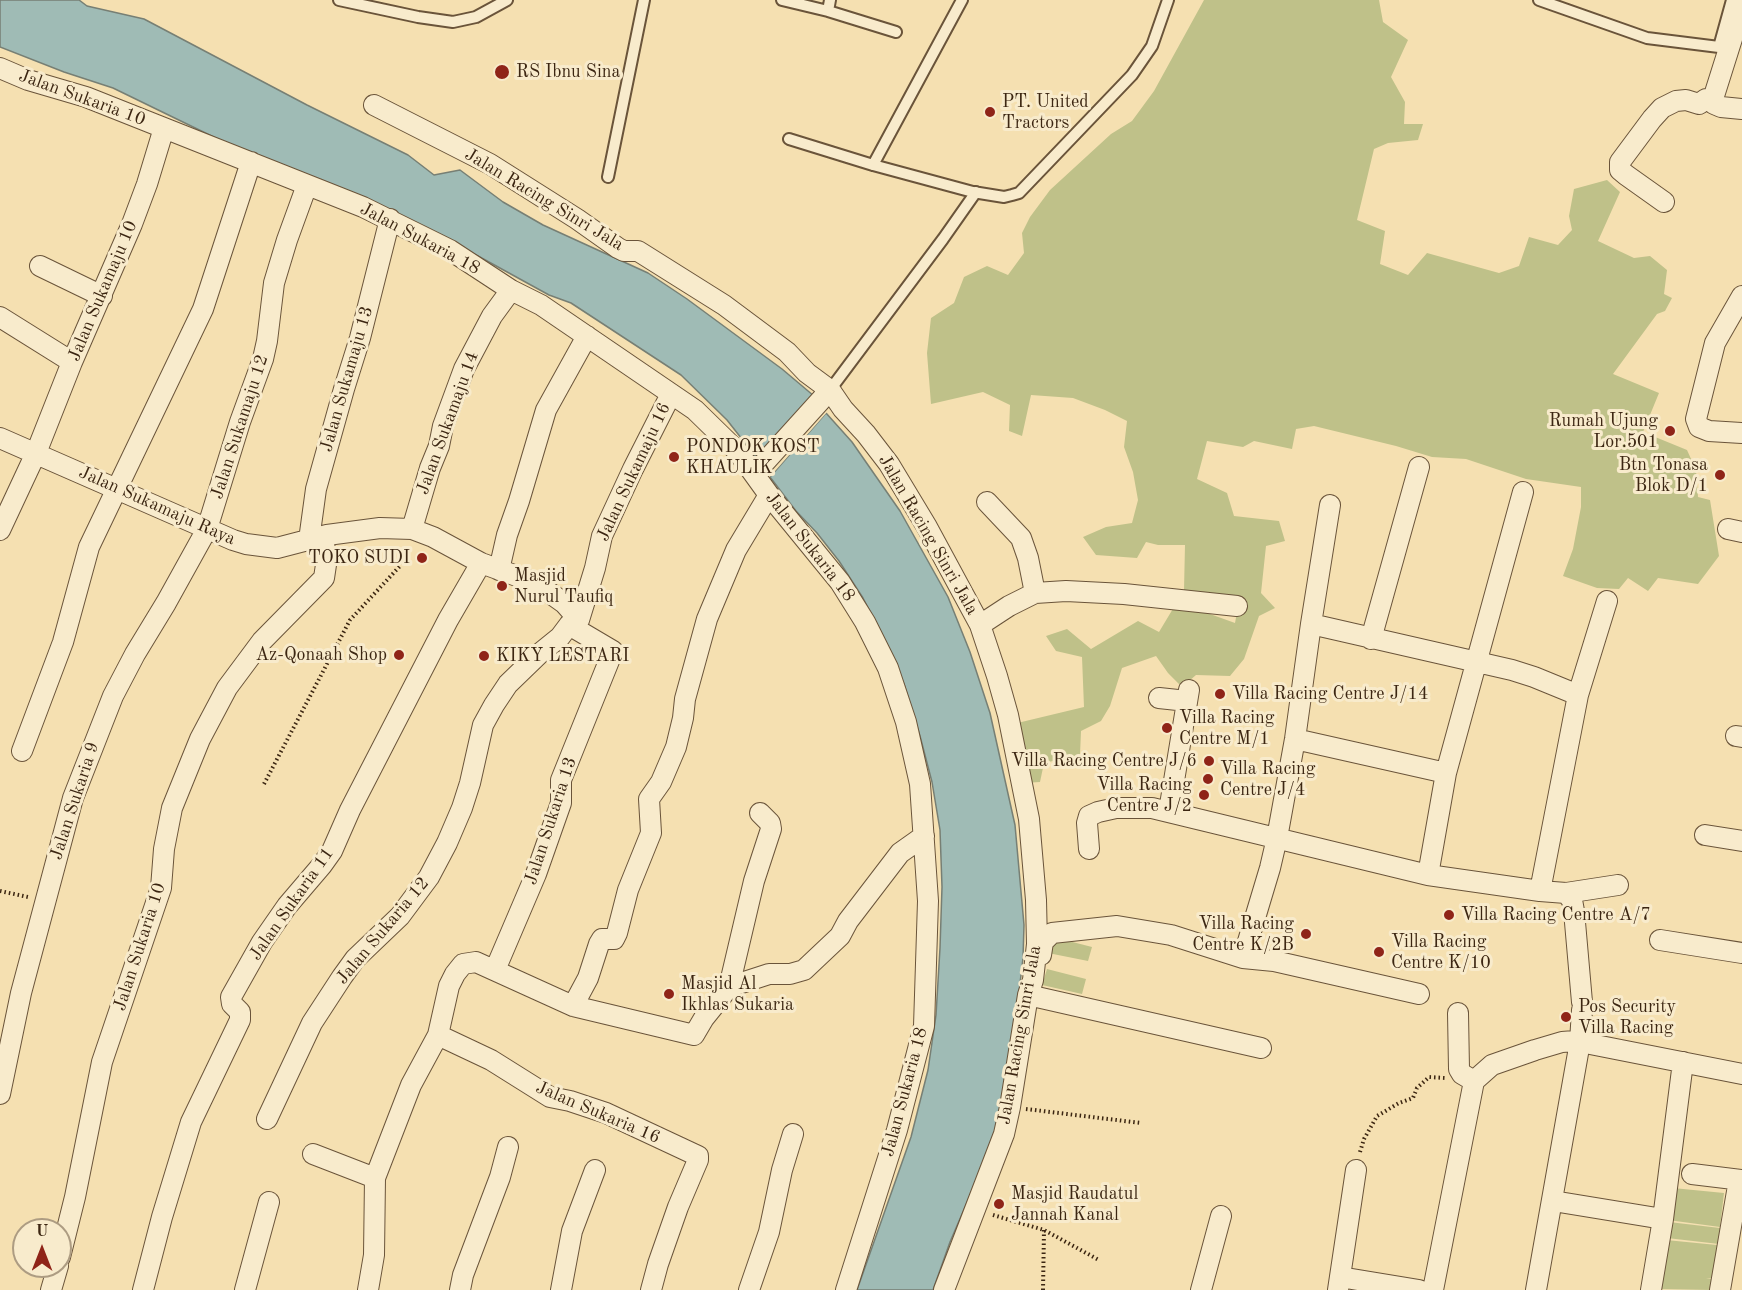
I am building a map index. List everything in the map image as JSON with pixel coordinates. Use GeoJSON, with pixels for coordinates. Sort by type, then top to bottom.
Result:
{"type":"FeatureCollection","features":[{"type":"Feature","properties":{"kind":"street"},"geometry":{"type":"LineString","coordinates":[[1742,7],[1713,99],[1714,104],[1722,107],[1742,109]]}},
{"type":"Feature","properties":{"kind":"street","name":"Jalan Sukaria 10"},"geometry":{"type":"LineString","coordinates":[[0,68],[164,128]]}},
{"type":"Feature","properties":{"kind":"street"},"geometry":{"type":"LineString","coordinates":[[1664,202],[1620,170],[1620,162],[1662,108],[1676,101],[1686,100],[1698,104],[1706,99],[1713,99]]}},
{"type":"Feature","properties":{"kind":"street","name":"Jalan Racing Sinri Jala"},"geometry":{"type":"LineString","coordinates":[[374,105],[490,164],[568,213],[618,248],[624,251],[638,251],[739,315],[787,352],[866,434],[889,464],[927,527],[980,625],[1008,715],[1029,819],[1036,900],[1037,944],[1033,980],[1028,995],[1004,1134],[944,1290]]}},
{"type":"Feature","properties":{"kind":"street","name":"Jalan Sukaria 18"},"geometry":{"type":"LineString","coordinates":[[164,128],[390,219],[450,250],[511,290],[541,305],[695,410],[757,471],[769,495],[840,582],[865,622],[888,668],[906,722],[920,784],[928,901],[924,1026],[897,1130],[846,1290]]}},
{"type":"Feature","properties":{"kind":"street","name":"Jalan Sukamaju 10"},"geometry":{"type":"LineString","coordinates":[[0,530],[36,453],[72,362],[102,296],[147,184],[164,128]]}},
{"type":"Feature","properties":{"kind":"street"},"geometry":{"type":"LineString","coordinates":[[22,751],[63,642],[89,547],[203,309],[251,162]]}},
{"type":"Feature","properties":{"kind":"street","name":"Jalan Sukamaju 12"},"geometry":{"type":"LineString","coordinates":[[207,529],[240,422],[263,359],[274,283],[286,240],[307,185]]}},
{"type":"Feature","properties":{"kind":"street","name":"Jalan Sukamaju 13"},"geometry":{"type":"LineString","coordinates":[[315,538],[316,489],[360,338],[390,219]]}},
{"type":"Feature","properties":{"kind":"street"},"geometry":{"type":"LineString","coordinates":[[40,266],[102,296]]}},
{"type":"Feature","properties":{"kind":"street","name":"Jalan Sukamaju 14"},"geometry":{"type":"LineString","coordinates":[[412,529],[439,446],[443,426],[464,369],[492,316],[511,290]]}},
{"type":"Feature","properties":{"kind":"street"},"geometry":{"type":"LineString","coordinates":[[1742,296],[1715,343],[1696,419],[1699,427],[1709,431],[1742,433]]}},
{"type":"Feature","properties":{"kind":"street"},"geometry":{"type":"LineString","coordinates":[[0,317],[72,362]]}},
{"type":"Feature","properties":{"kind":"street"},"geometry":{"type":"LineString","coordinates":[[490,566],[507,535],[546,410],[586,336]]}},
{"type":"Feature","properties":{"kind":"street","name":"Jalan Sukamaju 16"},"geometry":{"type":"LineString","coordinates":[[574,623],[595,568],[602,536],[670,393]]}},
{"type":"Feature","properties":{"kind":"street"},"geometry":{"type":"LineString","coordinates":[[757,471],[827,393]]}},
{"type":"Feature","properties":{"kind":"street","name":"Jalan Sukamaju Raya"},"geometry":{"type":"LineString","coordinates":[[0,438],[233,540],[262,547],[277,548],[315,538],[380,528],[412,529],[490,566],[536,584],[564,603],[574,623]]}},
{"type":"Feature","properties":{"kind":"street"},"geometry":{"type":"LineString","coordinates":[[1371,639],[1419,467]]}},
{"type":"Feature","properties":{"kind":"street"},"geometry":{"type":"LineString","coordinates":[[1428,875],[1446,773],[1523,492]]}},
{"type":"Feature","properties":{"kind":"street"},"geometry":{"type":"LineString","coordinates":[[573,1006],[588,978],[602,939],[614,939],[617,933],[628,890],[651,833],[648,799],[661,782],[676,747],[685,699],[707,619],[736,550],[769,495]]}},
{"type":"Feature","properties":{"kind":"street"},"geometry":{"type":"LineString","coordinates":[[987,502],[1021,538],[1028,558],[1035,593]]}},
{"type":"Feature","properties":{"kind":"street"},"geometry":{"type":"LineString","coordinates":[[1243,958],[1277,838],[1295,739],[1330,505]]}},
{"type":"Feature","properties":{"kind":"street","name":"Jalan Sukaria 9"},"geometry":{"type":"LineString","coordinates":[[0,1094],[21,993],[44,901],[74,798],[103,719],[135,654],[207,529]]}},
{"type":"Feature","properties":{"kind":"street","name":"Jalan Sukaria 10"},"geometry":{"type":"LineString","coordinates":[[70,1218],[102,1062],[161,888],[164,849],[172,808],[200,739],[227,688],[262,640],[324,578],[327,558],[315,538]]}},
{"type":"Feature","properties":{"kind":"street","name":"Jalan Sukaria 11"},"geometry":{"type":"LineString","coordinates":[[142,1290],[190,1122],[240,1020],[238,1008],[232,1004],[231,997],[235,988],[276,921],[332,851],[350,810],[448,620],[490,566]]}},
{"type":"Feature","properties":{"kind":"street"},"geometry":{"type":"LineString","coordinates":[[980,625],[1009,606],[1035,593],[1066,591],[1124,594],[1237,606]]}},
{"type":"Feature","properties":{"kind":"street"},"geometry":{"type":"LineString","coordinates":[[1540,891],[1578,695],[1607,601]]}},
{"type":"Feature","properties":{"kind":"street","name":"Jalan Sukaria 13"},"geometry":{"type":"LineString","coordinates":[[495,970],[536,874],[561,804],[561,780],[613,651],[574,623]]}},
{"type":"Feature","properties":{"kind":"street","name":"Jalan Sukaria 12"},"geometry":{"type":"LineString","coordinates":[[267,1119],[312,1023],[355,959],[400,916],[429,877],[462,808],[483,725],[494,705],[508,684],[574,623]]}},
{"type":"Feature","properties":{"kind":"street"},"geometry":{"type":"LineString","coordinates":[[1311,624],[1534,677],[1578,695]]}},
{"type":"Feature","properties":{"kind":"street"},"geometry":{"type":"LineString","coordinates":[[1159,698],[1188,696],[1169,811]]}},
{"type":"Feature","properties":{"kind":"street"},"geometry":{"type":"LineString","coordinates":[[1295,739],[1446,773]]}},
{"type":"Feature","properties":{"kind":"street"},"geometry":{"type":"LineString","coordinates":[[1089,849],[1087,823],[1089,816],[1116,808],[1152,808],[1428,875],[1566,893],[1618,885]]}},
{"type":"Feature","properties":{"kind":"street"},"geometry":{"type":"LineString","coordinates":[[368,1290],[374,1255],[375,1178],[411,1085],[438,1035],[449,986],[463,964],[476,962],[573,1006],[694,1035],[704,1018],[729,987],[754,881],[771,829],[770,823],[760,813]]}},
{"type":"Feature","properties":{"kind":"street"},"geometry":{"type":"LineString","coordinates":[[1705,835],[1742,841]]}},
{"type":"Feature","properties":{"kind":"street"},"geometry":{"type":"LineString","coordinates":[[729,987],[769,974],[790,974],[804,970],[840,936],[848,921],[900,853],[924,836]]}},
{"type":"Feature","properties":{"kind":"street"},"geometry":{"type":"LineString","coordinates":[[1536,1290],[1580,1042],[1582,1006],[1574,911],[1572,900],[1566,893]]}},
{"type":"Feature","properties":{"kind":"street"},"geometry":{"type":"LineString","coordinates":[[1038,976],[1043,942],[1052,933],[1117,926],[1171,935],[1243,958],[1274,961],[1419,994]]}},
{"type":"Feature","properties":{"kind":"street"},"geometry":{"type":"LineString","coordinates":[[1660,940],[1742,953]]}},
{"type":"Feature","properties":{"kind":"street"},"geometry":{"type":"LineString","coordinates":[[1028,995],[1261,1048]]}},
{"type":"Feature","properties":{"kind":"street"},"geometry":{"type":"LineString","coordinates":[[1458,1014],[1459,1069],[1462,1074],[1474,1081]]}},
{"type":"Feature","properties":{"kind":"street","name":"Jalan Sukaria 16"},"geometry":{"type":"LineString","coordinates":[[438,1035],[491,1060],[550,1097],[606,1113],[698,1156],[658,1264],[651,1290]]}},
{"type":"Feature","properties":{"kind":"street"},"geometry":{"type":"LineString","coordinates":[[1433,1290],[1474,1081],[1492,1065],[1562,1042],[1580,1042],[1742,1074]]}},
{"type":"Feature","properties":{"kind":"street"},"geometry":{"type":"LineString","coordinates":[[1651,1290],[1663,1219],[1683,1062]]}},
{"type":"Feature","properties":{"kind":"street"},"geometry":{"type":"LineString","coordinates":[[749,1290],[769,1232],[782,1170],[793,1134]]}},
{"type":"Feature","properties":{"kind":"street"},"geometry":{"type":"LineString","coordinates":[[460,1290],[463,1275],[500,1177],[508,1147]]}},
{"type":"Feature","properties":{"kind":"street"},"geometry":{"type":"LineString","coordinates":[[313,1154],[375,1178]]}},
{"type":"Feature","properties":{"kind":"street"},"geometry":{"type":"LineString","coordinates":[[561,1290],[572,1231],[595,1170]]}},
{"type":"Feature","properties":{"kind":"street"},"geometry":{"type":"LineString","coordinates":[[1356,1170],[1339,1283],[1419,1290]]}},
{"type":"Feature","properties":{"kind":"street"},"geometry":{"type":"LineString","coordinates":[[1692,1174],[1740,1180],[1720,1290]]}},
{"type":"Feature","properties":{"kind":"street"},"geometry":{"type":"LineString","coordinates":[[1553,1201],[1663,1219]]}},
{"type":"Feature","properties":{"kind":"street"},"geometry":{"type":"LineString","coordinates":[[245,1290],[269,1202]]}},
{"type":"Feature","properties":{"kind":"street"},"geometry":{"type":"LineString","coordinates":[[1201,1290],[1221,1216]]}},
{"type":"Feature","properties":{"kind":"lane"},"geometry":{"type":"LineString","coordinates":[[339,0],[453,22],[476,17],[507,0]]}},
{"type":"Feature","properties":{"kind":"lane"},"geometry":{"type":"LineString","coordinates":[[608,177],[644,0]]}},
{"type":"Feature","properties":{"kind":"lane"},"geometry":{"type":"LineString","coordinates":[[782,0],[829,5],[896,32]]}},
{"type":"Feature","properties":{"kind":"lane"},"geometry":{"type":"LineString","coordinates":[[873,165],[962,0]]}},
{"type":"Feature","properties":{"kind":"lane"},"geometry":{"type":"LineString","coordinates":[[789,139],[873,165],[976,192],[1005,197],[1019,193],[1144,60],[1152,46],[1168,0]]}},
{"type":"Feature","properties":{"kind":"lane"},"geometry":{"type":"LineString","coordinates":[[1539,0],[1647,38],[1719,47],[1732,0]]}},
{"type":"Feature","properties":{"kind":"lane"},"geometry":{"type":"LineString","coordinates":[[827,393],[944,239],[976,192]]}},
{"type":"Feature","properties":{"kind":"path"},"geometry":{"type":"LineString","coordinates":[[264,784],[350,620],[400,566],[412,529]]}},
{"type":"Feature","properties":{"kind":"path"},"geometry":{"type":"LineString","coordinates":[[0,891],[44,901]]}},
{"type":"Feature","properties":{"kind":"path"},"geometry":{"type":"LineString","coordinates":[[1356,1170],[1364,1139],[1377,1116],[1413,1098],[1417,1088],[1429,1077],[1474,1081]]}},
{"type":"Feature","properties":{"kind":"path"},"geometry":{"type":"LineString","coordinates":[[1010,1107],[1141,1123]]}},
{"type":"Feature","properties":{"kind":"path"},"geometry":{"type":"LineString","coordinates":[[975,1210],[1044,1230],[1099,1260]]}},
{"type":"Feature","properties":{"kind":"path"},"geometry":{"type":"LineString","coordinates":[[1043,1290],[1044,1230]]}},
{"type":"Feature","properties":{"kind":"green space"},"geometry":{"type":"Polygon","coordinates":[[[1204,0],[1379,0],[1383,22],[1408,40],[1391,77],[1405,102],[1404,124],[1423,124],[1418,140],[1388,143],[1374,149],[1357,220],[1385,231],[1380,264],[1408,275],[1427,253],[1499,273],[1519,266],[1529,237],[1558,245],[1572,230],[1569,216],[1574,189],[1607,180],[1620,192],[1598,241],[1634,258],[1650,256],[1667,270],[1664,294],[1672,298],[1665,311],[1657,314],[1613,374],[1659,393],[1643,432],[1687,450],[1696,470],[1698,497],[1710,500],[1719,556],[1698,584],[1658,578],[1648,591],[1628,578],[1619,589],[1597,588],[1563,576],[1573,549],[1581,507],[1581,487],[1526,479],[1466,459],[1432,457],[1314,426],[1296,429],[1292,449],[1254,441],[1243,447],[1207,441],[1197,479],[1227,493],[1234,516],[1279,521],[1285,541],[1266,546],[1261,593],[1275,608],[1259,616],[1244,659],[1230,676],[1196,675],[1182,687],[1156,656],[1122,668],[1110,706],[1101,721],[1081,731],[1080,755],[1044,763],[1040,782],[1024,783],[1009,725],[1084,707],[1082,657],[1056,651],[1046,636],[1067,629],[1091,649],[1138,621],[1159,632],[1174,607],[1210,614],[1235,623],[1240,596],[1184,590],[1185,545],[1158,545],[1146,542],[1137,558],[1096,555],[1083,537],[1106,527],[1132,523],[1138,500],[1133,472],[1124,447],[1127,421],[1073,398],[1031,395],[1022,436],[1009,431],[1010,405],[983,392],[931,404],[927,353],[931,318],[954,303],[964,277],[987,266],[1008,275],[1024,253],[1022,233],[1030,217],[1050,190],[1111,134],[1132,121],[1154,91],[1204,0]]]}},
{"type":"Feature","properties":{"kind":"green space"},"geometry":{"type":"Polygon","coordinates":[[[1053,937],[1092,947],[1088,961],[1048,953],[1053,937]]]}},
{"type":"Feature","properties":{"kind":"green space"},"geometry":{"type":"Polygon","coordinates":[[[1047,969],[1086,979],[1082,994],[1042,985],[1047,969]]]}},
{"type":"Feature","properties":{"kind":"green space"},"geometry":{"type":"Polygon","coordinates":[[[1673,1188],[1724,1193],[1720,1227],[1668,1220],[1673,1188]]]}},
{"type":"Feature","properties":{"kind":"green space"},"geometry":{"type":"Polygon","coordinates":[[[1669,1222],[1720,1228],[1719,1244],[1667,1238],[1669,1222]]]}},
{"type":"Feature","properties":{"kind":"green space"},"geometry":{"type":"Polygon","coordinates":[[[1666,1240],[1717,1245],[1715,1278],[1706,1278],[1713,1279],[1712,1290],[1660,1289],[1666,1240]]]}},
{"type":"Feature","properties":{"kind":"water"},"geometry":{"type":"Polygon","coordinates":[[[0,0],[79,0],[87,6],[144,19],[307,105],[408,155],[434,175],[460,170],[503,202],[543,225],[648,273],[782,369],[814,396],[756,457],[727,420],[681,375],[571,303],[549,295],[478,256],[263,161],[113,88],[0,47],[0,0]]]}},
{"type":"Feature","properties":{"kind":"water"},"geometry":{"type":"Polygon","coordinates":[[[826,413],[852,442],[900,511],[948,597],[970,652],[990,713],[1015,825],[1024,925],[1023,958],[1008,1085],[993,1142],[950,1242],[933,1290],[857,1290],[911,1137],[928,1070],[936,1015],[940,948],[942,887],[940,830],[932,782],[920,736],[904,684],[885,640],[863,598],[839,561],[770,477],[826,413]]]}},
{"type":"Feature","properties":{"kind":"pier"},"geometry":{"type":"Polygon","coordinates":[[[826,410],[828,411],[768,479],[768,475],[826,410]]]}},
{"type":"Feature","properties":{"kind":"place","name":"RS Ibnu Sina"},"geometry":{"type":"Point","coordinates":[502,72]}},
{"type":"Feature","properties":{"kind":"place","name":"PT. United Tractors"},"geometry":{"type":"Point","coordinates":[990,112]}},
{"type":"Feature","properties":{"kind":"place","name":"Rumah Ujung Lor.501"},"geometry":{"type":"Point","coordinates":[1670,431]}},
{"type":"Feature","properties":{"kind":"place","name":"PONDOK KOST KHAULIK"},"geometry":{"type":"Point","coordinates":[674,457]}},
{"type":"Feature","properties":{"kind":"place","name":"Btn Tonasa Blok D/1"},"geometry":{"type":"Point","coordinates":[1720,475]}},
{"type":"Feature","properties":{"kind":"place","name":"TOKO SUDI"},"geometry":{"type":"Point","coordinates":[422,558]}},
{"type":"Feature","properties":{"kind":"place","name":"Masjid Nurul Taufiq"},"geometry":{"type":"Point","coordinates":[502,586]}},
{"type":"Feature","properties":{"kind":"place","name":"Az-Qonaah Shop"},"geometry":{"type":"Point","coordinates":[399,655]}},
{"type":"Feature","properties":{"kind":"place","name":"KIKY LESTARI"},"geometry":{"type":"Point","coordinates":[484,656]}},
{"type":"Feature","properties":{"kind":"place","name":"Villa Racing Centre J/14"},"geometry":{"type":"Point","coordinates":[1220,694]}},
{"type":"Feature","properties":{"kind":"place","name":"Villa Racing Centre M/1"},"geometry":{"type":"Point","coordinates":[1167,728]}},
{"type":"Feature","properties":{"kind":"place","name":"Villa Racing Centre J/6"},"geometry":{"type":"Point","coordinates":[1209,761]}},
{"type":"Feature","properties":{"kind":"place","name":"Villa Racing Centre J/4"},"geometry":{"type":"Point","coordinates":[1208,779]}},
{"type":"Feature","properties":{"kind":"place","name":"Villa Racing Centre J/2"},"geometry":{"type":"Point","coordinates":[1204,795]}},
{"type":"Feature","properties":{"kind":"place","name":"Villa Racing Centre A/7"},"geometry":{"type":"Point","coordinates":[1449,915]}},
{"type":"Feature","properties":{"kind":"place","name":"Villa Racing Centre K/2B"},"geometry":{"type":"Point","coordinates":[1306,934]}},
{"type":"Feature","properties":{"kind":"place","name":"Villa Racing Centre K/10"},"geometry":{"type":"Point","coordinates":[1379,952]}},
{"type":"Feature","properties":{"kind":"place","name":"Masjid Al Ikhlas Sukaria"},"geometry":{"type":"Point","coordinates":[669,994]}},
{"type":"Feature","properties":{"kind":"place","name":"Pos Security Villa Racing"},"geometry":{"type":"Point","coordinates":[1566,1017]}},
{"type":"Feature","properties":{"kind":"place","name":"Masjid Raudatul Jannah Kanal"},"geometry":{"type":"Point","coordinates":[999,1204]}}]}
